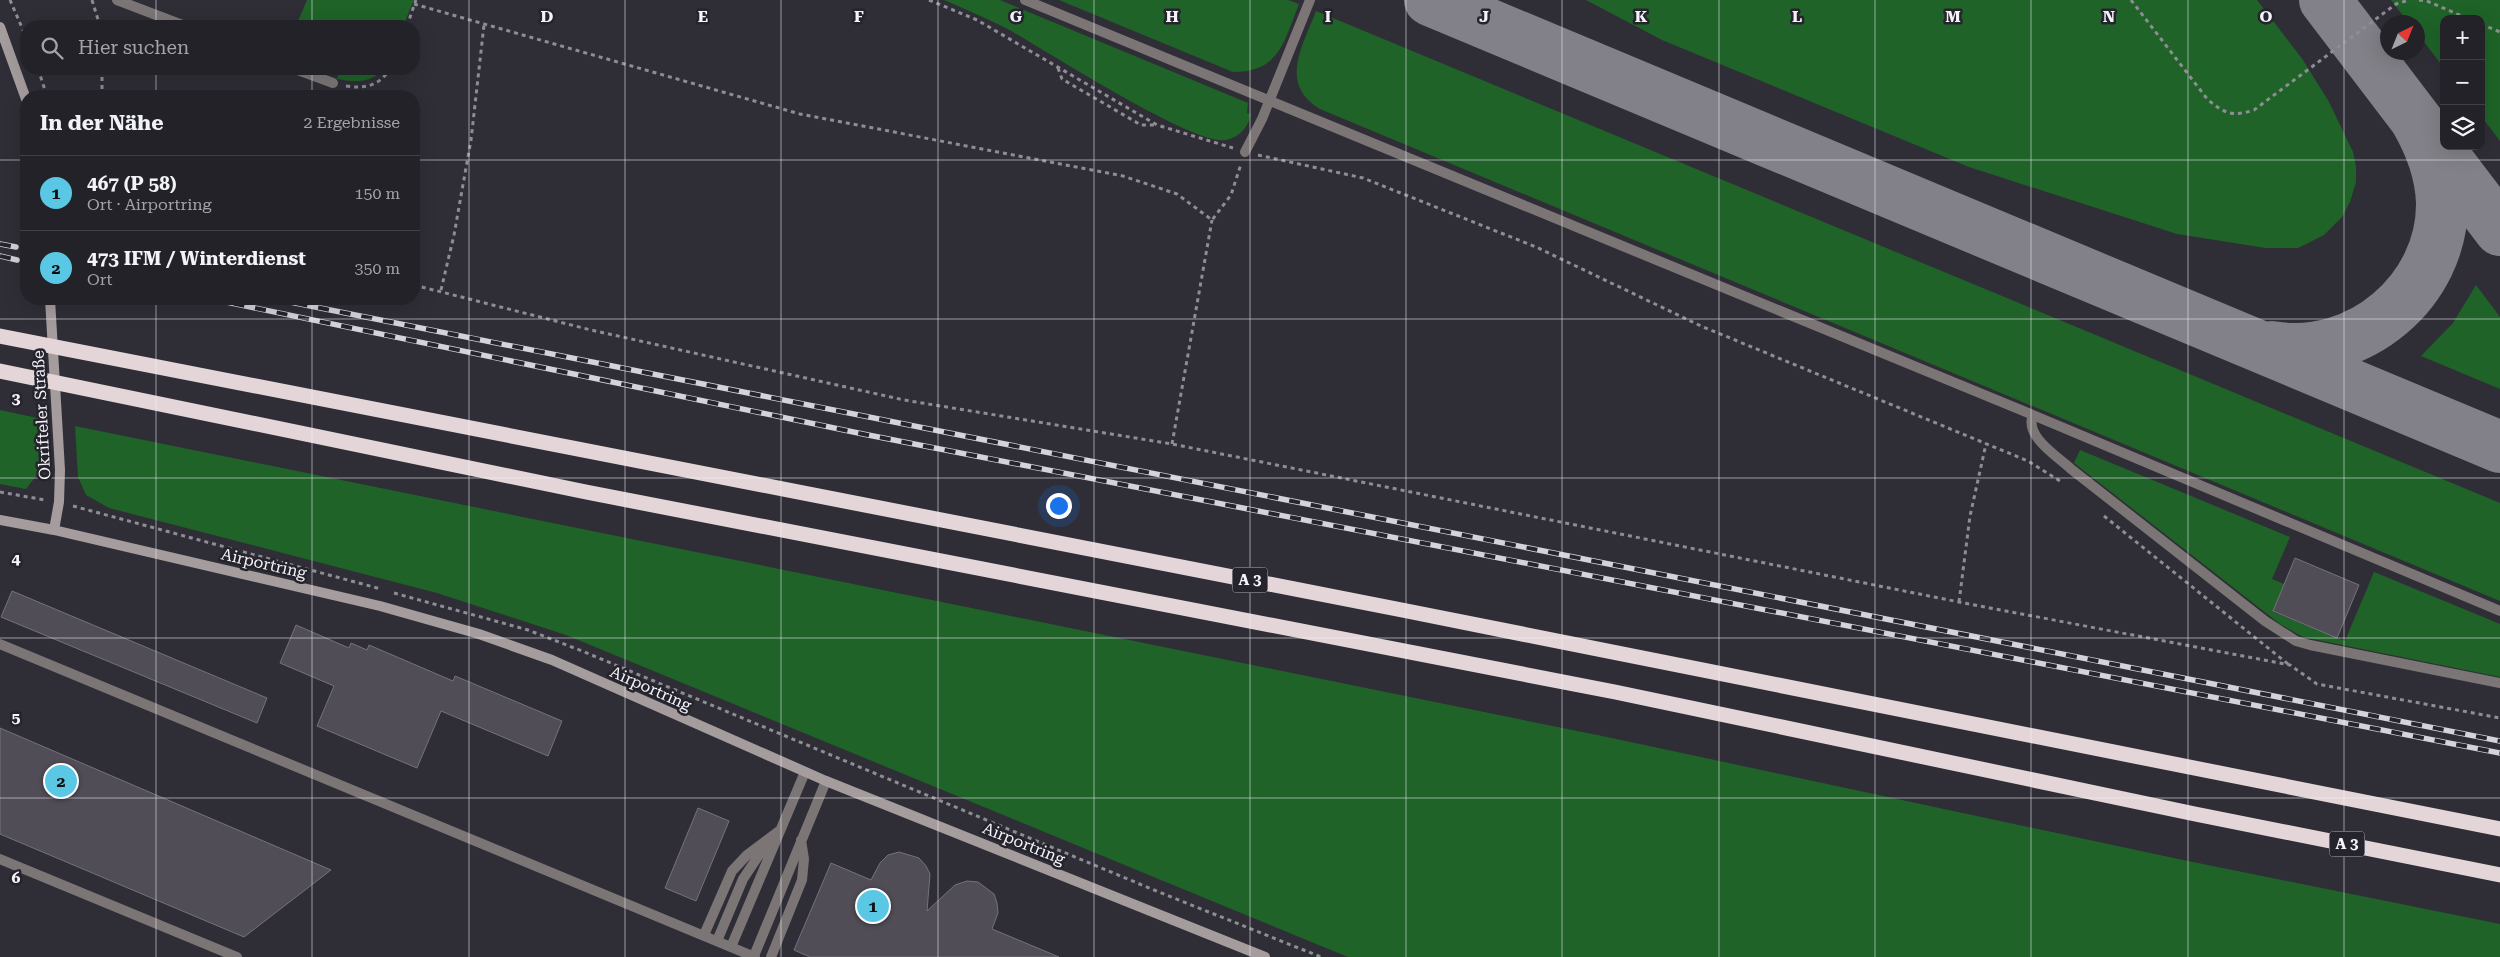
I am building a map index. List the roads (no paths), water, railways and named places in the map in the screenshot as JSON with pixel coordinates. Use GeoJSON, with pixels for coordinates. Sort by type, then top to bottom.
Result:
{"type":"FeatureCollection","features":[{"type":"Feature","properties":{"kind":"highway","name":"A 3"},"geometry":{"type":"LineString","coordinates":[[0,336],[1407,611],[2500,828]]}},
{"type":"Feature","properties":{"kind":"highway","name":"A 3"},"geometry":{"type":"LineString","coordinates":[[0,371],[586,492],[1614,692],[2204,816],[2500,875]]}},
{"type":"Feature","properties":{"kind":"street"},"geometry":{"type":"LineString","coordinates":[[0,26],[23,90]]}},
{"type":"Feature","properties":{"kind":"street","name":"Okrifteler Straße"},"geometry":{"type":"LineString","coordinates":[[50,305],[60,470],[59,502],[54,530]]}},
{"type":"Feature","properties":{"kind":"street","name":"Airportring"},"geometry":{"type":"LineString","coordinates":[[0,520],[54,530],[380,606],[479,634],[552,660],[826,781],[1265,957]]}},
{"type":"Feature","properties":{"kind":"lane"},"geometry":{"type":"LineString","coordinates":[[117,0],[169,20]]}},
{"type":"Feature","properties":{"kind":"lane"},"geometry":{"type":"LineString","coordinates":[[1025,0],[2033,415],[2500,611]]}},
{"type":"Feature","properties":{"kind":"lane"},"geometry":{"type":"LineString","coordinates":[[1244,152],[1269,102],[1310,0]]}},
{"type":"Feature","properties":{"kind":"lane"},"geometry":{"type":"LineString","coordinates":[[312,75],[333,83]]}},
{"type":"Feature","properties":{"kind":"lane"},"geometry":{"type":"LineString","coordinates":[[2033,415],[2030,421],[2031,429],[2041,442],[2071,469],[2265,621],[2296,641],[2500,683]]}},
{"type":"Feature","properties":{"kind":"lane"},"geometry":{"type":"LineString","coordinates":[[0,644],[755,957],[826,781]]}},
{"type":"Feature","properties":{"kind":"lane"},"geometry":{"type":"LineString","coordinates":[[731,947],[805,772]]}},
{"type":"Feature","properties":{"kind":"lane"},"geometry":{"type":"LineString","coordinates":[[704,935],[732,871],[747,855],[780,831]]}},
{"type":"Feature","properties":{"kind":"lane"},"geometry":{"type":"LineString","coordinates":[[717,940],[753,861],[780,831]]}},
{"type":"Feature","properties":{"kind":"lane"},"geometry":{"type":"LineString","coordinates":[[771,957],[802,880],[804,859],[801,839]]}},
{"type":"Feature","properties":{"kind":"lane"},"geometry":{"type":"LineString","coordinates":[[0,859],[237,957]]}},
{"type":"Feature","properties":{"kind":"railway"},"geometry":{"type":"LineString","coordinates":[[0,244],[16,247]]}},
{"type":"Feature","properties":{"kind":"railway"},"geometry":{"type":"LineString","coordinates":[[0,256],[17,260]]}},
{"type":"Feature","properties":{"kind":"railway"},"geometry":{"type":"LineString","coordinates":[[241,305],[863,434],[2500,753]]}},
{"type":"Feature","properties":{"kind":"railway"},"geometry":{"type":"LineString","coordinates":[[305,305],[2500,741]]}},
{"type":"Feature","properties":{"kind":"place","name":"473 IFM / Winterdienst"},"geometry":{"type":"Point","coordinates":[61,781]}},
{"type":"Feature","properties":{"kind":"place","name":"467 (P 58)"},"geometry":{"type":"Point","coordinates":[873,906]}}]}
